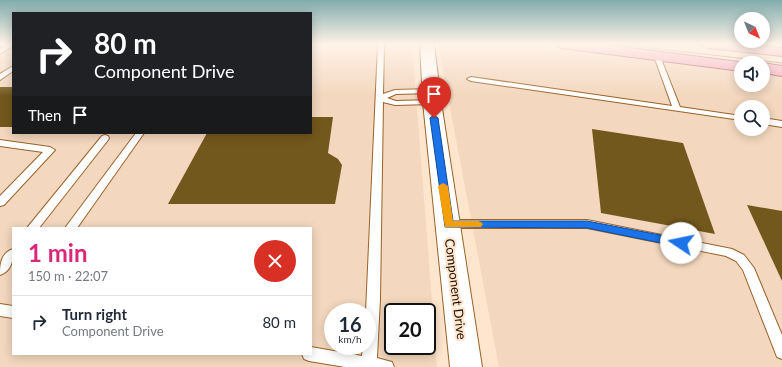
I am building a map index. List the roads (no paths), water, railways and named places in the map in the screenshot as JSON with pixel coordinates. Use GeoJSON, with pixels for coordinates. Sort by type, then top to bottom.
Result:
{"type":"FeatureCollection","features":[{"type":"Feature","properties":{"kind":"main road"},"geometry":{"type":"LineString","coordinates":[[700,61],[734,65]]}},
{"type":"Feature","properties":{"kind":"main road"},"geometry":{"type":"LineString","coordinates":[[770,69],[782,71]]}},
{"type":"Feature","properties":{"kind":"street","name":"Component Drive"},"geometry":{"type":"LineString","coordinates":[[428,61],[431,97],[466,367]]}},
{"type":"Feature","properties":{"kind":"lane"},"geometry":{"type":"LineString","coordinates":[[369,363],[374,298],[380,61]]}},
{"type":"Feature","properties":{"kind":"lane"},"geometry":{"type":"LineString","coordinates":[[659,61],[677,109]]}},
{"type":"Feature","properties":{"kind":"lane"},"geometry":{"type":"LineString","coordinates":[[0,78],[12,69]]}},
{"type":"Feature","properties":{"kind":"lane"},"geometry":{"type":"LineString","coordinates":[[471,80],[734,117]]}},
{"type":"Feature","properties":{"kind":"lane"},"geometry":{"type":"LineString","coordinates":[[379,98],[396,103],[431,97]]}},
{"type":"Feature","properties":{"kind":"lane"},"geometry":{"type":"LineString","coordinates":[[770,122],[782,124]]}},
{"type":"Feature","properties":{"kind":"lane"},"geometry":{"type":"LineString","coordinates":[[72,227],[139,134]]}},
{"type":"Feature","properties":{"kind":"lane"},"geometry":{"type":"LineString","coordinates":[[34,227],[105,138]]}},
{"type":"Feature","properties":{"kind":"lane"},"geometry":{"type":"LineString","coordinates":[[0,143],[50,150],[0,202]]}},
{"type":"Feature","properties":{"kind":"lane"},"geometry":{"type":"LineString","coordinates":[[448,224],[587,224],[728,252],[740,258],[748,268],[762,307],[782,352]]}},
{"type":"Feature","properties":{"kind":"lane"},"geometry":{"type":"LineString","coordinates":[[0,270],[12,255]]}},
{"type":"Feature","properties":{"kind":"lane"},"geometry":{"type":"LineString","coordinates":[[312,354],[388,367]]}},
{"type":"Feature","properties":{"kind":"tram line"},"geometry":{"type":"LineString","coordinates":[[766,61],[782,63]]}}]}
